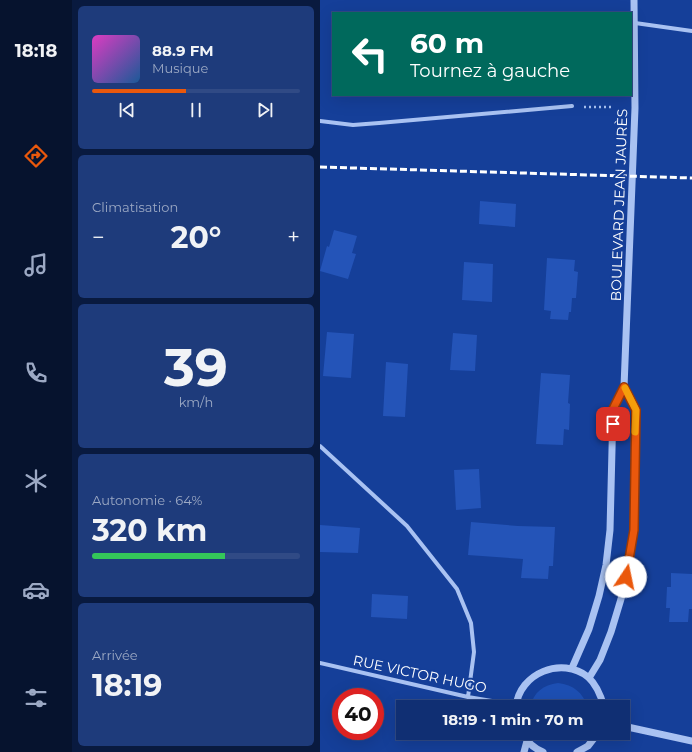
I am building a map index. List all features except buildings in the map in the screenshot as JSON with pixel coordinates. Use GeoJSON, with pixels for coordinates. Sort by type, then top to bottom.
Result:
{"type":"FeatureCollection","features":[{"type":"Feature","properties":{"kind":"street","name":"BOULEVARD JEAN JAURÈS"},"geometry":{"type":"LineString","coordinates":[[572,668],[589,629],[606,565],[610,530],[613,409],[624,387],[635,108],[634,0]]}},
{"type":"Feature","properties":{"kind":"street"},"geometry":{"type":"LineString","coordinates":[[635,23],[692,31]]}},
{"type":"Feature","properties":{"kind":"street"},"geometry":{"type":"LineString","coordinates":[[320,121],[353,125],[373,124],[572,106]]}},
{"type":"Feature","properties":{"kind":"street","name":"BOULEVARD JEAN JAURÈS"},"geometry":{"type":"LineString","coordinates":[[589,678],[600,660],[621,600],[629,566],[634,530],[636,410],[624,387]]}},
{"type":"Feature","properties":{"kind":"street"},"geometry":{"type":"LineString","coordinates":[[320,446],[407,526],[457,589],[471,623],[474,652],[468,697]]}},
{"type":"Feature","properties":{"kind":"street","name":"RUE VICTOR HUGO"},"geometry":{"type":"LineString","coordinates":[[320,664],[484,700]]}},
{"type":"Feature","properties":{"kind":"street"},"geometry":{"type":"LineString","coordinates":[[517,700],[522,687],[535,674],[553,667],[572,668],[581,672],[589,678],[599,691],[602,700]]}},
{"type":"Feature","properties":{"kind":"street"},"geometry":{"type":"LineString","coordinates":[[630,728],[692,741]]}},
{"type":"Feature","properties":{"kind":"street"},"geometry":{"type":"LineString","coordinates":[[577,752],[588,746],[593,740]]}},
{"type":"Feature","properties":{"kind":"street"},"geometry":{"type":"LineString","coordinates":[[524,752],[527,741],[537,750],[543,752]]}},
{"type":"Feature","properties":{"kind":"path"},"geometry":{"type":"LineString","coordinates":[[572,106],[611,108]]}},
{"type":"Feature","properties":{"kind":"shaded area"},"geometry":{"type":"Polygon","coordinates":[[[558,683],[569,685],[577,690],[584,700],[533,700],[540,690],[558,683]]]}},
{"type":"Feature","properties":{"kind":"railway"},"geometry":{"type":"LineString","coordinates":[[320,167],[692,178]]}},
{"type":"Feature","properties":{"kind":"slow traffic"},"geometry":{"type":"LineString","coordinates":[[625,388],[636,410],[635,432]]}},
{"type":"Feature","properties":{"kind":"route"},"geometry":{"type":"LineString","coordinates":[[613,424],[613,409],[624,387],[636,410],[634,530],[626,577]]}}]}
